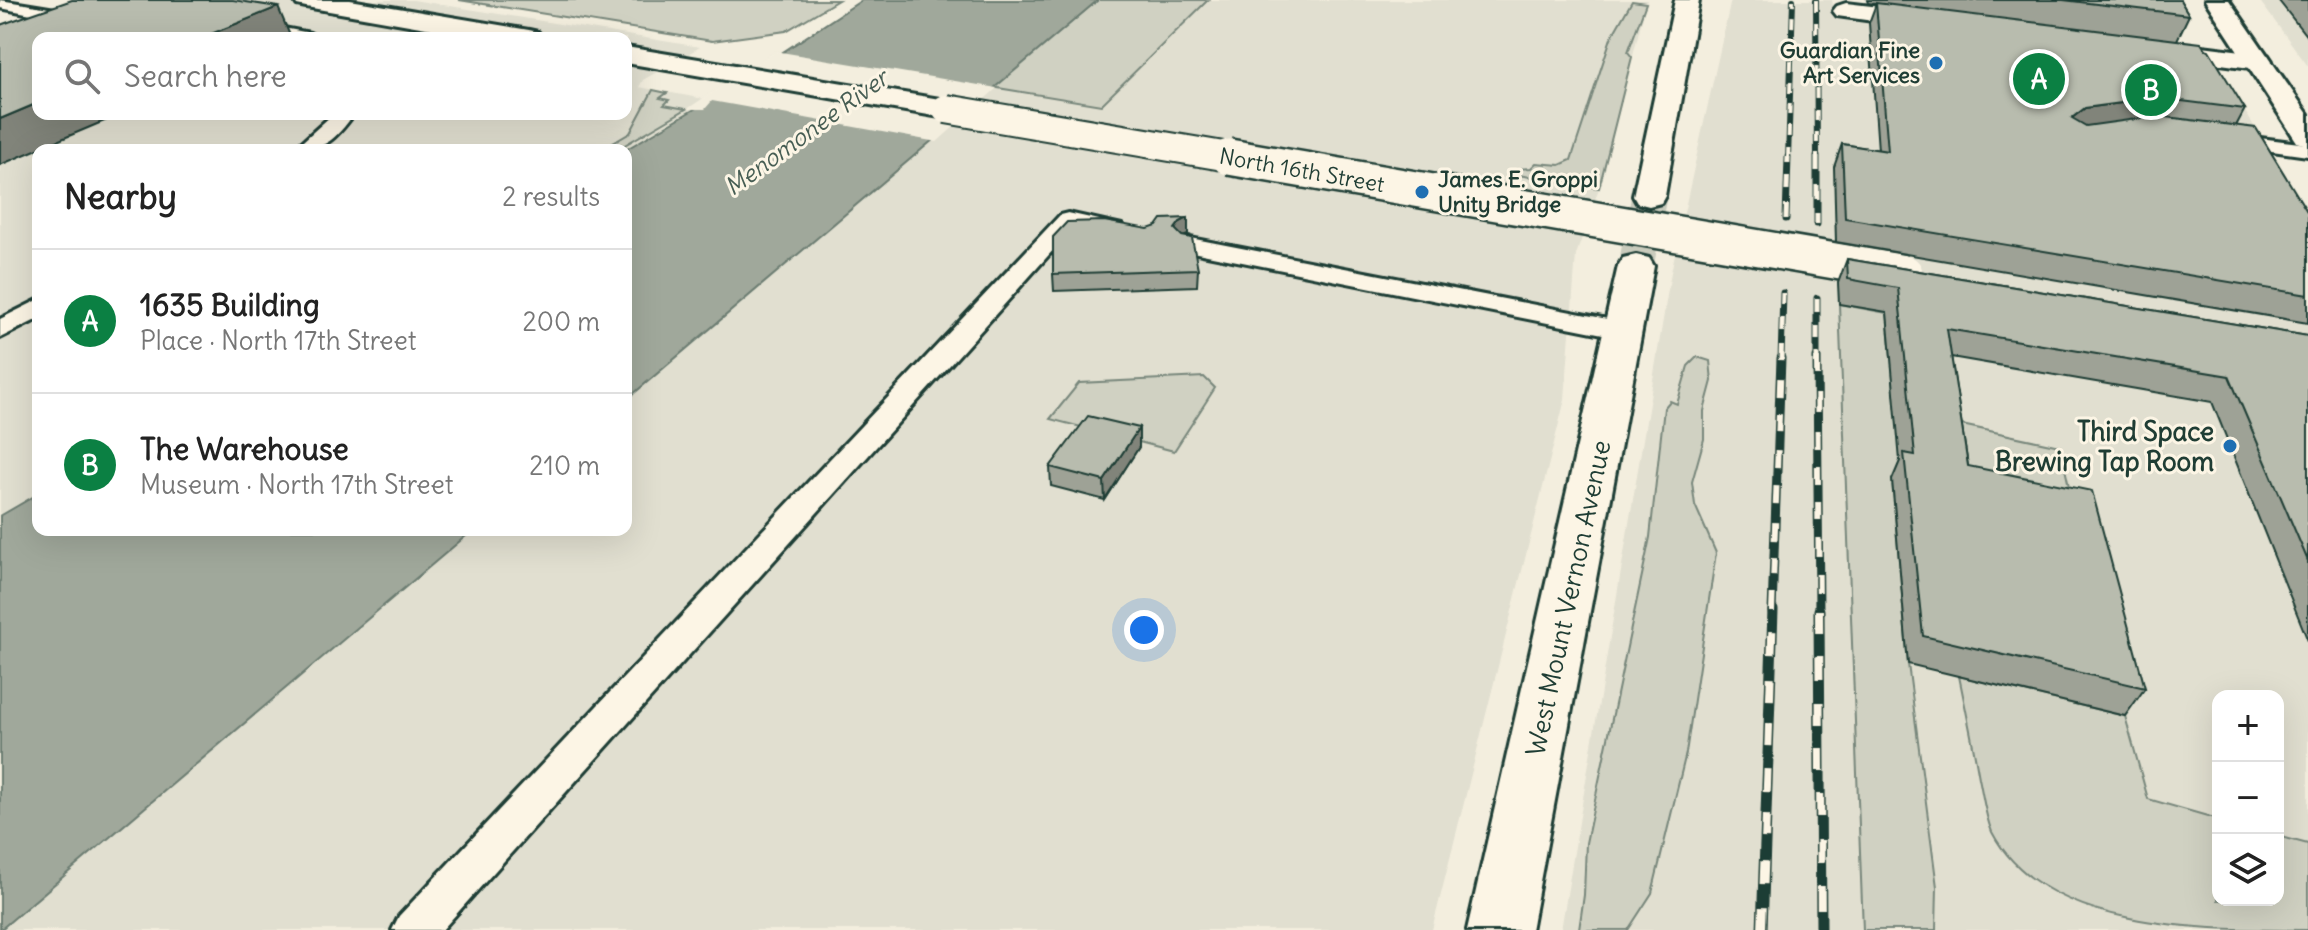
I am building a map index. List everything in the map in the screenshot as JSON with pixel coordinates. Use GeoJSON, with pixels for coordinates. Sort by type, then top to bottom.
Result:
{"type":"FeatureCollection","features":[{"type":"Feature","properties":{"kind":"street"},"geometry":{"type":"LineString","coordinates":[[306,0],[494,32]]}},
{"type":"Feature","properties":{"kind":"street"},"geometry":{"type":"LineString","coordinates":[[1649,196],[1687,0]]}},
{"type":"Feature","properties":{"kind":"street"},"geometry":{"type":"LineString","coordinates":[[2217,0],[2308,136]]}},
{"type":"Feature","properties":{"kind":"street"},"geometry":{"type":"LineString","coordinates":[[1845,5],[1954,24]]}},
{"type":"Feature","properties":{"kind":"street"},"geometry":{"type":"LineString","coordinates":[[14,34],[95,6]]}},
{"type":"Feature","properties":{"kind":"street"},"geometry":{"type":"LineString","coordinates":[[2125,44],[2258,61]]}},
{"type":"Feature","properties":{"kind":"street","name":"North 16th Street"},"geometry":{"type":"LineString","coordinates":[[632,56],[1929,277]]}},
{"type":"Feature","properties":{"kind":"street","name":"West Mount Vernon Avenue"},"geometry":{"type":"LineString","coordinates":[[1499,930],[1636,266]]}},
{"type":"Feature","properties":{"kind":"lane"},"geometry":{"type":"LineString","coordinates":[[0,3],[68,16]]}},
{"type":"Feature","properties":{"kind":"lane"},"geometry":{"type":"LineString","coordinates":[[240,25],[278,32]]}},
{"type":"Feature","properties":{"kind":"lane"},"geometry":{"type":"LineString","coordinates":[[312,144],[339,120]]}},
{"type":"Feature","properties":{"kind":"lane"},"geometry":{"type":"LineString","coordinates":[[2213,137],[2308,150]]}},
{"type":"Feature","properties":{"kind":"lane"},"geometry":{"type":"LineString","coordinates":[[414,930],[1068,220],[1147,236]]}},
{"type":"Feature","properties":{"kind":"lane"},"geometry":{"type":"LineString","coordinates":[[1190,245],[1623,330]]}},
{"type":"Feature","properties":{"kind":"lane"},"geometry":{"type":"LineString","coordinates":[[0,330],[32,311]]}},
{"type":"Feature","properties":{"kind":"shaded area"},"geometry":{"type":"Polygon","coordinates":[[[265,0],[413,0],[608,32],[94,32],[230,14],[265,0]]]}},
{"type":"Feature","properties":{"kind":"shaded area"},"geometry":{"type":"Polygon","coordinates":[[[459,0],[838,0],[786,31],[712,41],[459,0]]]}},
{"type":"Feature","properties":{"kind":"shaded area"},"geometry":{"type":"Polygon","coordinates":[[[1098,0],[1647,0],[1599,188],[1576,255],[1565,399],[1432,930],[0,930],[466,536],[632,536],[632,395],[1098,0]]]}},
{"type":"Feature","properties":{"kind":"shaded area"},"geometry":{"type":"Polygon","coordinates":[[[1098,0],[1208,0],[1101,105],[992,87],[1098,0]]]}},
{"type":"Feature","properties":{"kind":"shaded area"},"geometry":{"type":"Polygon","coordinates":[[[1731,0],[1832,0],[1835,19],[2189,61],[2221,72],[2308,215],[2308,930],[1561,930],[1671,272],[1731,0]]]}},
{"type":"Feature","properties":{"kind":"shaded area"},"geometry":{"type":"Polygon","coordinates":[[[2259,0],[2308,0],[2308,66],[2259,0]]]}},
{"type":"Feature","properties":{"kind":"shaded area"},"geometry":{"type":"Polygon","coordinates":[[[1632,1],[1646,3],[1628,52],[1632,57],[1599,188],[1512,174],[1517,169],[1531,168],[1536,163],[1560,165],[1571,160],[1611,38],[1632,1]]]}},
{"type":"Feature","properties":{"kind":"shaded area"},"geometry":{"type":"Polygon","coordinates":[[[632,36],[700,47],[643,80],[639,87],[710,100],[632,146],[32,144],[32,497],[0,516],[0,55],[32,105],[32,120],[632,120],[632,36]]]}},
{"type":"Feature","properties":{"kind":"shaded area"},"geometry":{"type":"Polygon","coordinates":[[[653,90],[667,93],[660,98],[669,100],[664,105],[686,109],[626,144],[611,144],[630,133],[653,90]]]}},
{"type":"Feature","properties":{"kind":"shaded area"},"geometry":{"type":"Polygon","coordinates":[[[1839,304],[1887,313],[1896,411],[2060,446],[2076,518],[1892,480],[1908,664],[1937,887],[1936,930],[1863,930],[1839,304]]]}},
{"type":"Feature","properties":{"kind":"shaded area"},"geometry":{"type":"Polygon","coordinates":[[[1697,357],[1710,361],[1712,381],[1704,411],[1704,439],[1692,482],[1695,505],[1716,553],[1686,753],[1652,893],[1628,930],[1579,930],[1586,843],[1650,537],[1664,408],[1670,401],[1677,404],[1688,366],[1697,357]]]}},
{"type":"Feature","properties":{"kind":"shaded area"},"geometry":{"type":"Polygon","coordinates":[[[1204,377],[1215,388],[1174,451],[1050,419],[1079,383],[1204,377]]]}},
{"type":"Feature","properties":{"kind":"shaded area"},"geometry":{"type":"Polygon","coordinates":[[[1959,676],[2125,716],[2148,799],[2212,817],[2212,906],[2284,906],[2284,838],[2308,844],[2308,930],[2174,925],[2129,918],[2086,906],[2048,889],[2016,864],[1992,832],[1959,676]]]}},
{"type":"Feature","properties":{"kind":"water","name":"Menomonee River"},"geometry":{"type":"Polygon","coordinates":[[[862,0],[1098,0],[632,395],[632,146],[710,100],[862,0]]]}},
{"type":"Feature","properties":{"kind":"water"},"geometry":{"type":"Polygon","coordinates":[[[32,497],[32,536],[466,536],[0,930],[0,516],[32,497]]]}},
{"type":"Feature","properties":{"kind":"pier"},"geometry":{"type":"Polygon","coordinates":[[[775,51],[997,88],[937,142],[712,101],[705,109],[687,109],[775,51]]]}},
{"type":"Feature","properties":{"kind":"building"},"geometry":{"type":"Polygon","coordinates":[[[72,0],[233,0],[278,7],[216,32],[32,32],[32,106],[0,119],[0,25],[72,0]]]}},
{"type":"Feature","properties":{"kind":"building"},"geometry":{"type":"Polygon","coordinates":[[[2063,0],[2180,0],[2189,15],[2063,0]]]}},
{"type":"Feature","properties":{"kind":"building"},"geometry":{"type":"Polygon","coordinates":[[[1876,3],[2201,43],[2209,50],[2245,109],[2158,98],[2085,108],[2072,118],[2086,126],[2158,116],[2256,128],[2308,213],[2308,295],[1845,218],[1842,144],[1888,151],[1876,3]]]}},
{"type":"Feature","properties":{"kind":"building"},"geometry":{"type":"Polygon","coordinates":[[[1188,218],[1175,229],[1182,236],[1192,238],[1198,269],[1053,274],[1053,237],[1067,222],[1104,221],[1148,229],[1157,226],[1162,219],[1188,218]]]}},
{"type":"Feature","properties":{"kind":"building"},"geometry":{"type":"Polygon","coordinates":[[[1847,259],[2308,336],[2308,561],[2229,376],[1947,329],[1968,466],[2092,491],[2145,688],[1923,636],[1904,453],[1915,455],[1898,288],[1848,279],[1847,259]]]}},
{"type":"Feature","properties":{"kind":"building"},"geometry":{"type":"Polygon","coordinates":[[[1088,416],[1139,428],[1104,481],[1050,467],[1088,416]]]}},
{"type":"Feature","properties":{"kind":"tunnel"},"geometry":{"type":"LineString","coordinates":[[1636,266],[1649,196]]}},
{"type":"Feature","properties":{"kind":"railway"},"geometry":{"type":"LineString","coordinates":[[1788,159],[1793,0]]}},
{"type":"Feature","properties":{"kind":"railway"},"geometry":{"type":"LineString","coordinates":[[1816,0],[1817,159]]}},
{"type":"Feature","properties":{"kind":"railway"},"geometry":{"type":"LineString","coordinates":[[1786,219],[1788,157]]}},
{"type":"Feature","properties":{"kind":"railway"},"geometry":{"type":"LineString","coordinates":[[1817,159],[1817,224]]}},
{"type":"Feature","properties":{"kind":"railway"},"geometry":{"type":"LineString","coordinates":[[1781,360],[1783,293]]}},
{"type":"Feature","properties":{"kind":"railway"},"geometry":{"type":"LineString","coordinates":[[1817,298],[1817,358]]}},
{"type":"Feature","properties":{"kind":"railway"},"geometry":{"type":"LineString","coordinates":[[1772,612],[1781,358]]}},
{"type":"Feature","properties":{"kind":"railway"},"geometry":{"type":"LineString","coordinates":[[1817,358],[1819,612]]}},
{"type":"Feature","properties":{"kind":"railway"},"geometry":{"type":"LineString","coordinates":[[1762,930],[1773,610]]}},
{"type":"Feature","properties":{"kind":"railway"},"geometry":{"type":"LineString","coordinates":[[1819,610],[1821,930]]}},
{"type":"Feature","properties":{"kind":"place","name":"Guardian Fine Art Services"},"geometry":{"type":"Point","coordinates":[1936,63]}},
{"type":"Feature","properties":{"kind":"place","name":"1635 Building"},"geometry":{"type":"Point","coordinates":[2039,79]}},
{"type":"Feature","properties":{"kind":"place","name":"The Warehouse"},"geometry":{"type":"Point","coordinates":[2151,90]}},
{"type":"Feature","properties":{"kind":"place","name":"James E. Groppi Unity Bridge"},"geometry":{"type":"Point","coordinates":[1422,192]}},
{"type":"Feature","properties":{"kind":"place","name":"Third Space Brewing Tap Room"},"geometry":{"type":"Point","coordinates":[2230,446]}}]}
